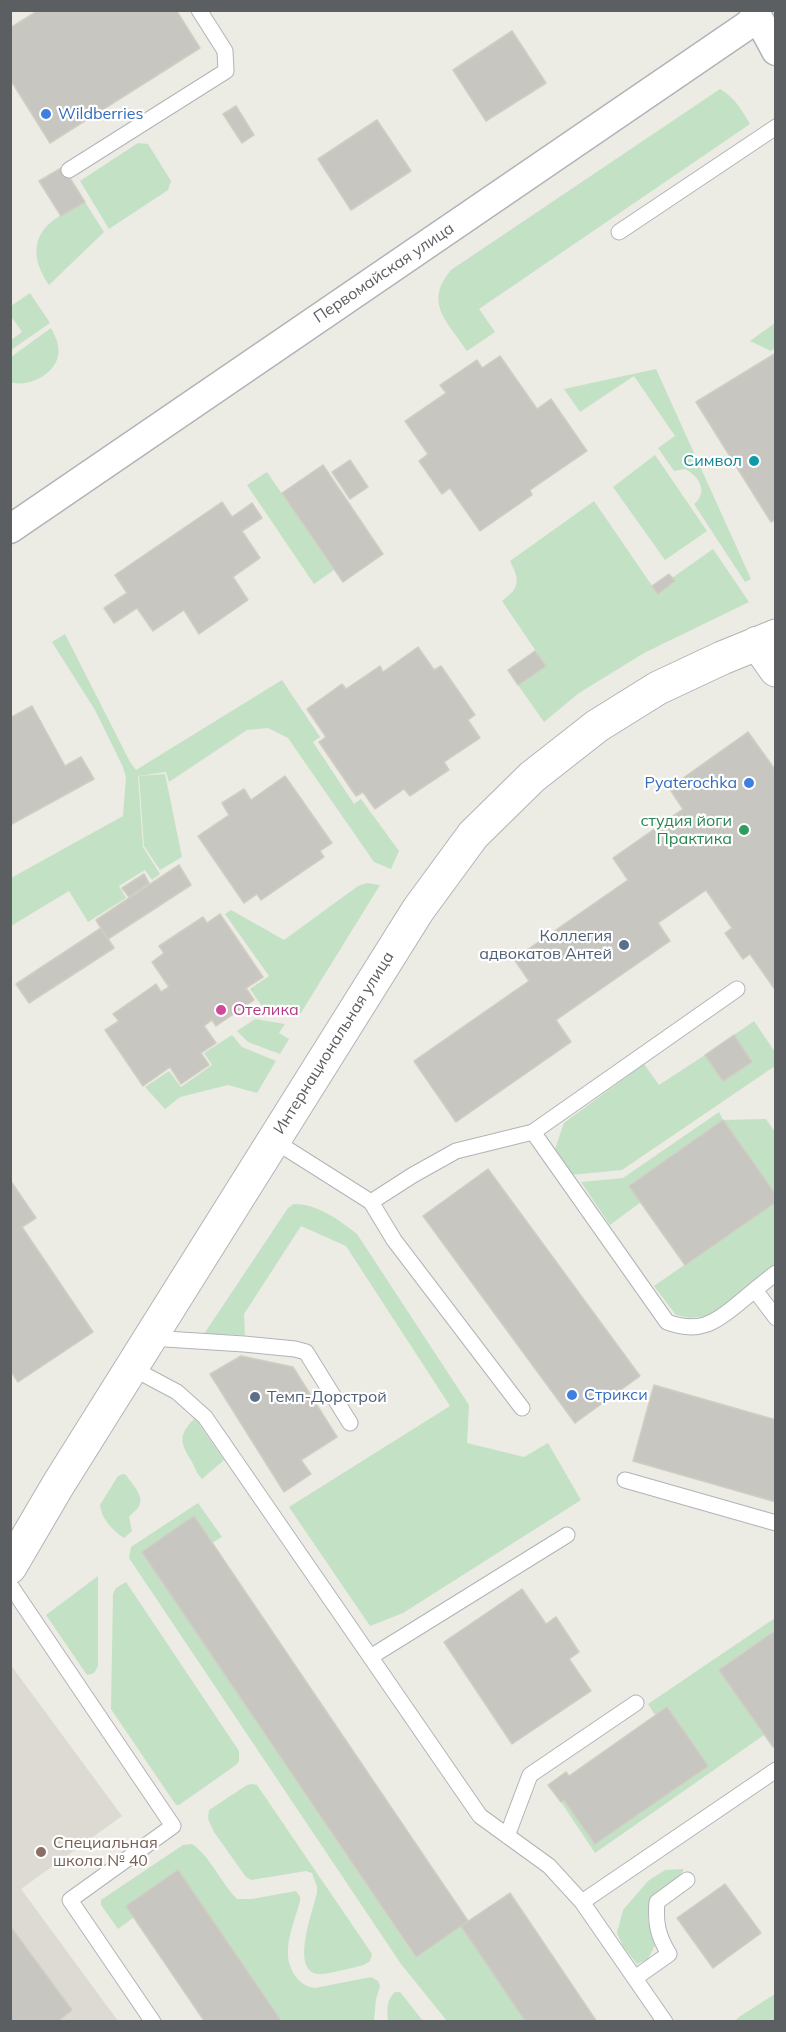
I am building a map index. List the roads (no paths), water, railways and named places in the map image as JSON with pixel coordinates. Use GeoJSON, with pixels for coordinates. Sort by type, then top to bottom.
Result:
{"type":"FeatureCollection","features":[{"type":"Feature","properties":{"kind":"street"},"geometry":{"type":"LineString","coordinates":[[756,14],[776,51]]}},
{"type":"Feature","properties":{"kind":"street","name":"Первомайская улица"},"geometry":{"type":"LineString","coordinates":[[10,529],[756,14]]}},
{"type":"Feature","properties":{"kind":"street"},"geometry":{"type":"LineString","coordinates":[[766,640],[776,670]]}},
{"type":"Feature","properties":{"kind":"street","name":"Интернациональная улица"},"geometry":{"type":"LineString","coordinates":[[11,1570],[58,1485],[273,1140],[418,910],[473,835],[532,777],[597,726],[658,688],[766,640]]}},
{"type":"Feature","properties":{"kind":"lane"},"geometry":{"type":"LineString","coordinates":[[69,170],[226,71],[225,51],[199,10]]}},
{"type":"Feature","properties":{"kind":"lane"},"geometry":{"type":"LineString","coordinates":[[619,232],[776,127]]}},
{"type":"Feature","properties":{"kind":"lane"},"geometry":{"type":"LineString","coordinates":[[371,1202],[456,1151],[533,1132],[737,989]]}},
{"type":"Feature","properties":{"kind":"lane"},"geometry":{"type":"LineString","coordinates":[[533,1132],[667,1322],[681,1328],[702,1326],[716,1321],[776,1273]]}},
{"type":"Feature","properties":{"kind":"lane"},"geometry":{"type":"LineString","coordinates":[[273,1140],[371,1202],[394,1240],[522,1408]]}},
{"type":"Feature","properties":{"kind":"lane"},"geometry":{"type":"LineString","coordinates":[[755,1290],[776,1318]]}},
{"type":"Feature","properties":{"kind":"lane"},"geometry":{"type":"LineString","coordinates":[[150,1338],[295,1349],[306,1352],[350,1423]]}},
{"type":"Feature","properties":{"kind":"lane"},"geometry":{"type":"LineString","coordinates":[[132,1368],[177,1392],[205,1417],[372,1656],[480,1816],[549,1866],[582,1902],[665,2022]]}},
{"type":"Feature","properties":{"kind":"lane"},"geometry":{"type":"LineString","coordinates":[[625,1480],[776,1523]]}},
{"type":"Feature","properties":{"kind":"lane"},"geometry":{"type":"LineString","coordinates":[[372,1656],[567,1536]]}},
{"type":"Feature","properties":{"kind":"lane"},"geometry":{"type":"LineString","coordinates":[[11,1570],[172,1826],[70,1900],[153,2022]]}},
{"type":"Feature","properties":{"kind":"lane"},"geometry":{"type":"LineString","coordinates":[[507,1836],[530,1775],[636,1703]]}},
{"type":"Feature","properties":{"kind":"lane"},"geometry":{"type":"LineString","coordinates":[[582,1902],[776,1770]]}},
{"type":"Feature","properties":{"kind":"lane"},"geometry":{"type":"LineString","coordinates":[[634,1978],[669,1954],[660,1939],[656,1921],[657,1902],[687,1880]]}},
{"type":"Feature","properties":{"kind":"place","name":"Wildberries"},"geometry":{"type":"Point","coordinates":[46,114]}},
{"type":"Feature","properties":{"kind":"place","name":"Символ"},"geometry":{"type":"Point","coordinates":[754,461]}},
{"type":"Feature","properties":{"kind":"place","name":"Pyaterochka"},"geometry":{"type":"Point","coordinates":[749,783]}},
{"type":"Feature","properties":{"kind":"place","name":"студия йоги Практика"},"geometry":{"type":"Point","coordinates":[744,830]}},
{"type":"Feature","properties":{"kind":"place","name":"Коллегия адвокатов Антей"},"geometry":{"type":"Point","coordinates":[624,945]}},
{"type":"Feature","properties":{"kind":"place","name":"Отелика"},"geometry":{"type":"Point","coordinates":[221,1010]}},
{"type":"Feature","properties":{"kind":"place","name":"Стрикси"},"geometry":{"type":"Point","coordinates":[572,1395]}},
{"type":"Feature","properties":{"kind":"place","name":"Темп-Дорстрой"},"geometry":{"type":"Point","coordinates":[255,1397]}},
{"type":"Feature","properties":{"kind":"place","name":"Специальная школа № 40"},"geometry":{"type":"Point","coordinates":[41,1852]}}]}
